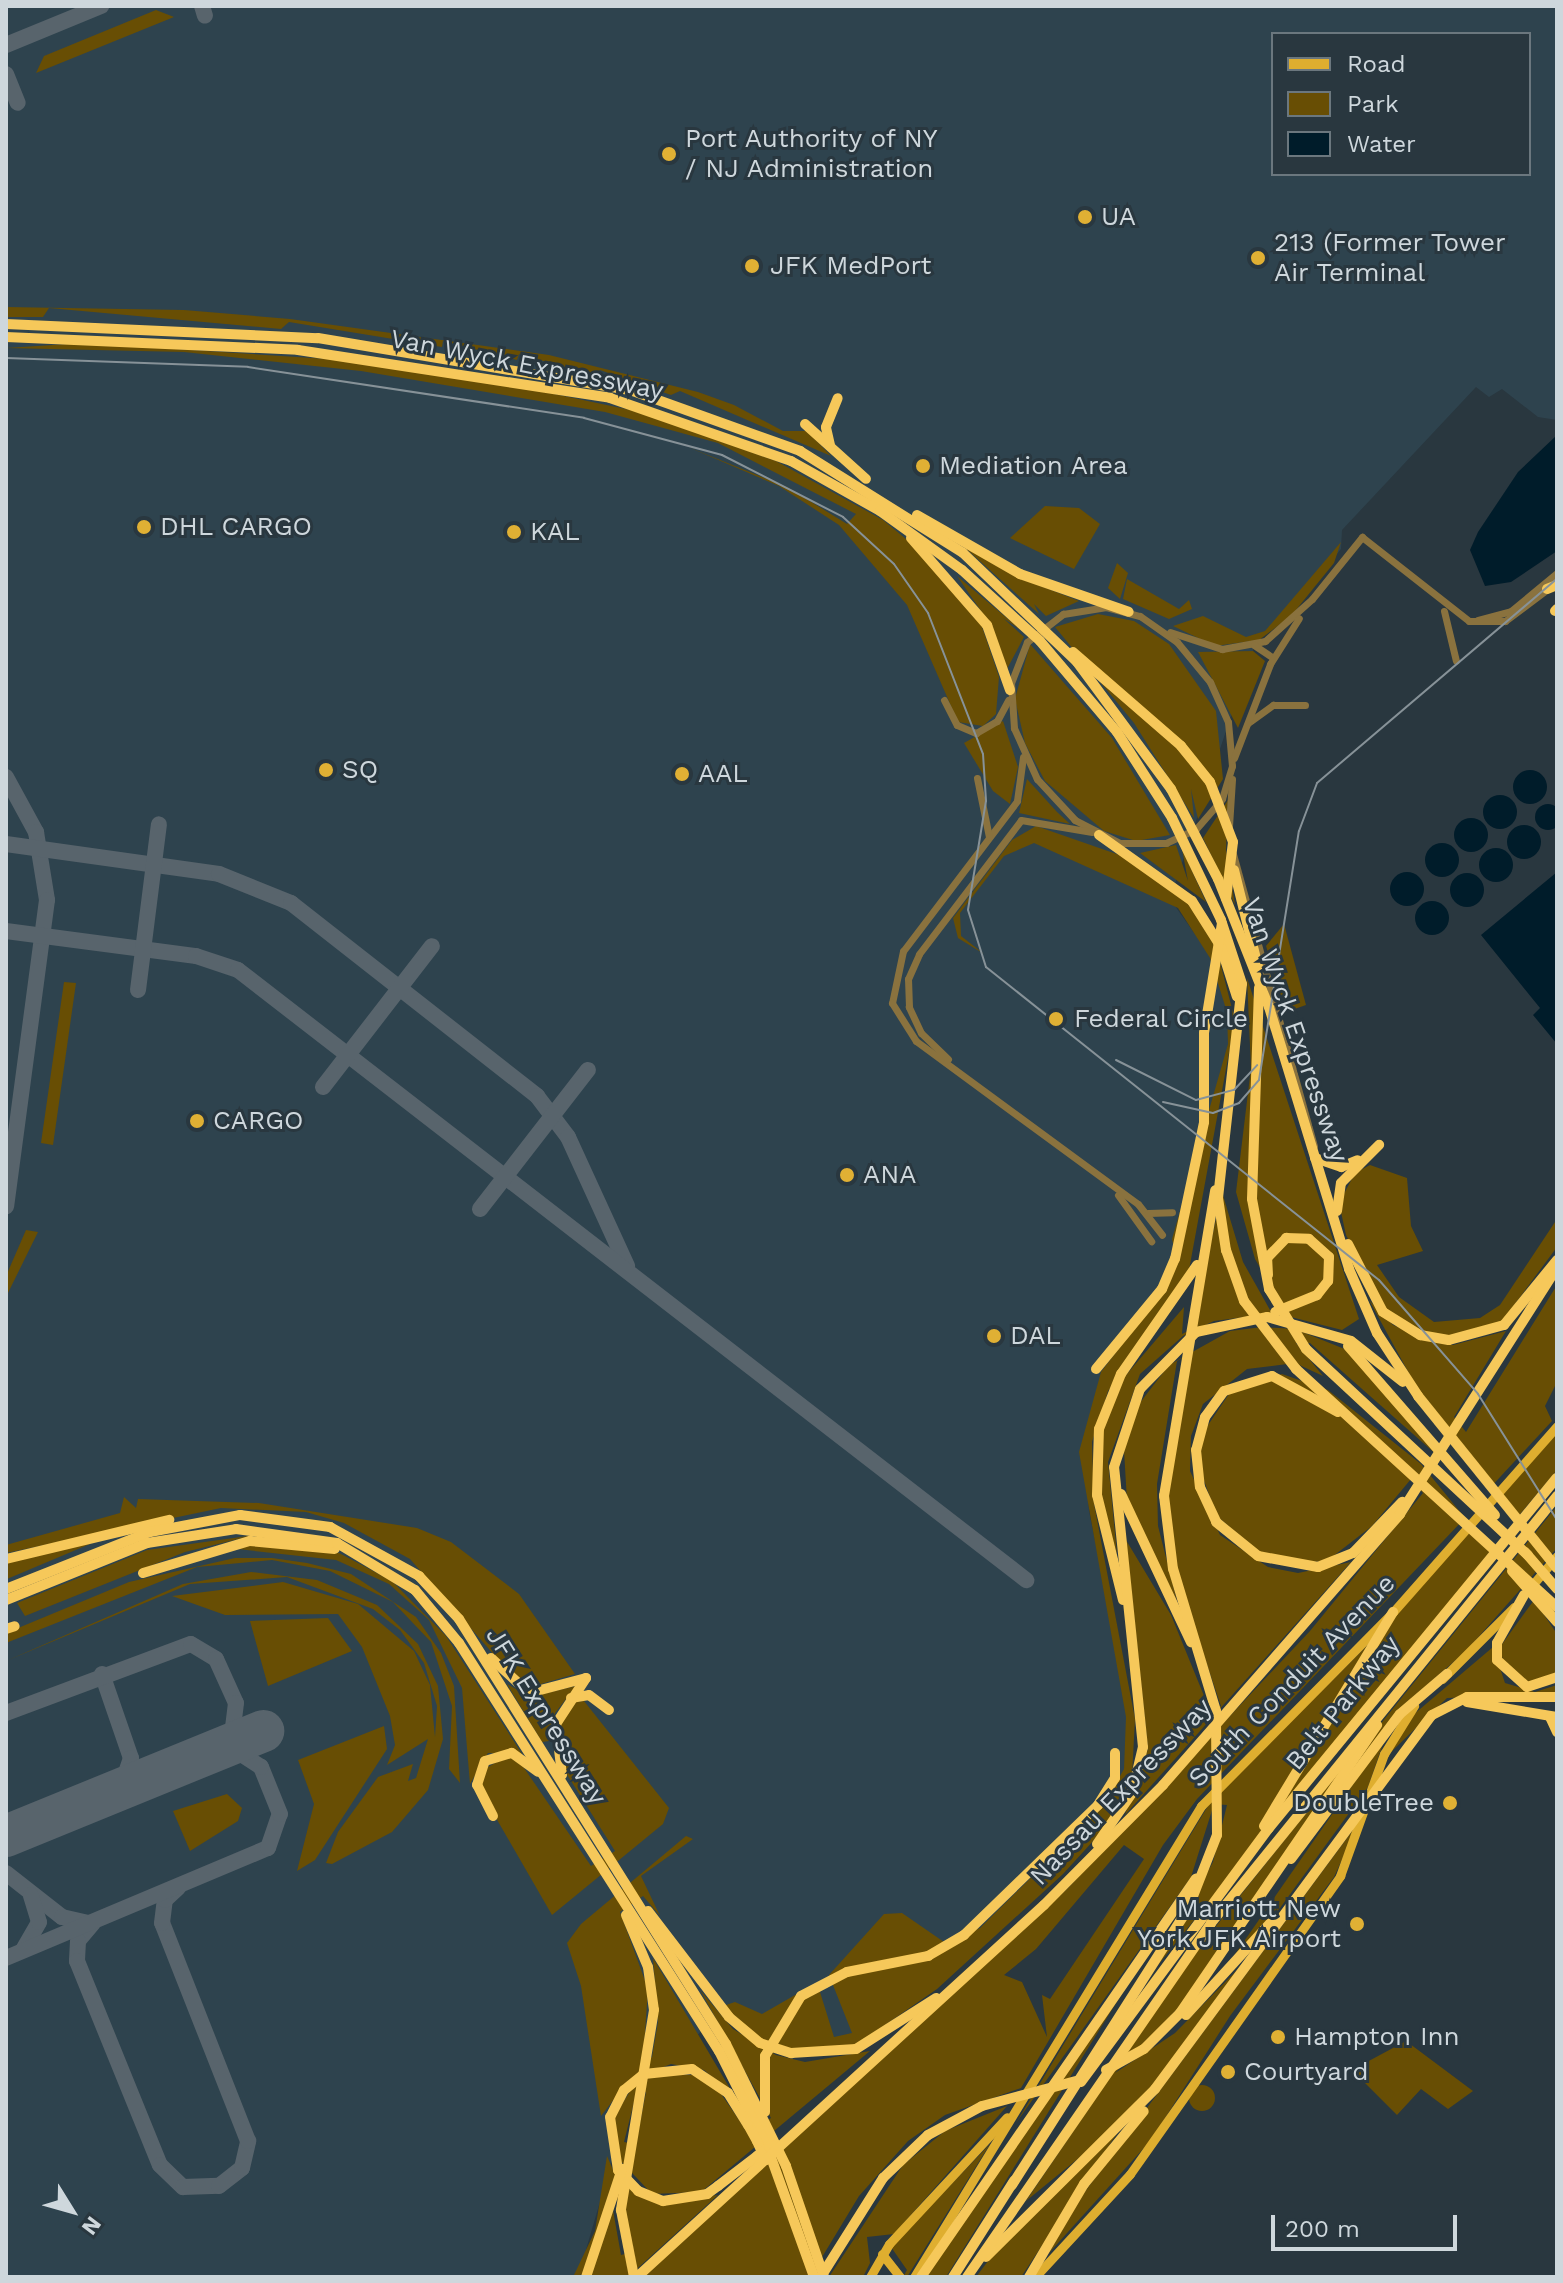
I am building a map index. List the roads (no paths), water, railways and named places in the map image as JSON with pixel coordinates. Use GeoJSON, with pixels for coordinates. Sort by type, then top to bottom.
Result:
{"type":"FeatureCollection","features":[{"type":"Feature","properties":{"kind":"highway","name":"Van Wyck Expressway"},"geometry":{"type":"LineString","coordinates":[[6,324],[284,335],[585,380],[737,424],[903,509],[1036,618],[1062,645],[1140,742],[1189,822],[1269,1007],[1338,1223],[1349,1269],[1377,1333],[1418,1396]]}},
{"type":"Feature","properties":{"kind":"highway","name":"Van Wyck Expressway"},"geometry":{"type":"LineString","coordinates":[[6,337],[298,350],[566,389],[728,435],[880,511],[1026,627],[1117,732],[1178,829],[1236,962],[1238,1066],[1218,1176],[1226,1250],[1252,1315],[1274,1344],[1462,1515],[1505,1564],[1550,1601]]}},
{"type":"Feature","properties":{"kind":"highway"},"geometry":{"type":"LineString","coordinates":[[833,451],[825,430],[838,398]]}},
{"type":"Feature","properties":{"kind":"highway"},"geometry":{"type":"LineString","coordinates":[[805,424],[903,509],[1020,574],[1129,612]]}},
{"type":"Feature","properties":{"kind":"highway"},"geometry":{"type":"LineString","coordinates":[[880,511],[973,605],[994,639],[1010,692]]}},
{"type":"Feature","properties":{"kind":"highway"},"geometry":{"type":"LineString","coordinates":[[1062,645],[1181,746],[1210,782],[1230,830],[1232,858],[1204,1033],[1204,1122],[1171,1271],[1096,1369]]}},
{"type":"Feature","properties":{"kind":"highway"},"geometry":{"type":"LineString","coordinates":[[1096,834],[1192,901],[1221,947],[1238,1000]]}},
{"type":"Feature","properties":{"kind":"highway"},"geometry":{"type":"LineString","coordinates":[[1229,835],[1269,1007]]}},
{"type":"Feature","properties":{"kind":"highway"},"geometry":{"type":"LineString","coordinates":[[1259,986],[1252,1199],[1269,1289],[1293,1332],[1476,1498]]}},
{"type":"Feature","properties":{"kind":"highway"},"geometry":{"type":"LineString","coordinates":[[1315,1158],[1347,1167],[1379,1145],[1341,1183],[1338,1223],[1378,1307],[1426,1338],[1464,1340],[1498,1329],[1525,1306],[1557,1260]]}},
{"type":"Feature","properties":{"kind":"highway"},"geometry":{"type":"LineString","coordinates":[[1012,2185],[1188,1909],[1214,1849],[1220,1806],[1216,1711],[1166,1532],[1165,1465],[1200,1260],[1218,1176]]}},
{"type":"Feature","properties":{"kind":"highway"},"geometry":{"type":"LineString","coordinates":[[1061,1889],[1136,1784],[1143,1736],[1114,1475],[1122,1432],[1140,1389],[1170,1353],[1206,1327],[1317,1295],[1328,1281],[1329,1257],[1309,1239],[1286,1238],[1267,1258],[1269,1289]]}},
{"type":"Feature","properties":{"kind":"highway"},"geometry":{"type":"LineString","coordinates":[[1134,1661],[1097,1495],[1097,1439],[1121,1374],[1179,1300],[1200,1260]]}},
{"type":"Feature","properties":{"kind":"highway","name":"Nassau Expressway"},"geometry":{"type":"LineString","coordinates":[[636,2277],[1061,1889],[1330,1599],[1418,1486],[1460,1425],[1557,1268]]}},
{"type":"Feature","properties":{"kind":"highway"},"geometry":{"type":"LineString","coordinates":[[1252,1315],[1302,1321],[1351,1341],[1418,1396],[1556,1560]]}},
{"type":"Feature","properties":{"kind":"highway"},"geometry":{"type":"LineString","coordinates":[[1252,1315],[1319,1331],[1354,1350],[1476,1498],[1528,1555],[1550,1601],[1557,1624]]}},
{"type":"Feature","properties":{"kind":"highway"},"geometry":{"type":"LineString","coordinates":[[1356,1419],[1279,1377],[1228,1388],[1205,1417],[1196,1450],[1200,1487],[1216,1522],[1258,1556],[1318,1567],[1361,1546],[1418,1486]]}},
{"type":"Feature","properties":{"kind":"highway"},"geometry":{"type":"LineString","coordinates":[[1122,1432],[1119,1476],[1129,1521],[1187,1632],[1216,1711]]}},
{"type":"Feature","properties":{"kind":"highway","name":"Belt Parkway"},"geometry":{"type":"LineString","coordinates":[[953,2277],[1012,2185],[1244,1861],[1557,1478]]}},
{"type":"Feature","properties":{"kind":"highway","name":"Belt Parkway"},"geometry":{"type":"LineString","coordinates":[[968,2277],[1189,1952],[1557,1496]]}},
{"type":"Feature","properties":{"kind":"highway"},"geometry":{"type":"LineString","coordinates":[[6,1559],[207,1513],[265,1510],[297,1519]]}},
{"type":"Feature","properties":{"kind":"highway","name":"JFK Expressway"},"geometry":{"type":"LineString","coordinates":[[6,1589],[172,1526],[240,1515],[297,1519],[362,1539],[419,1576],[459,1619],[585,1820],[603,1861]]}},
{"type":"Feature","properties":{"kind":"highway","name":"JFK Expressway"},"geometry":{"type":"LineString","coordinates":[[6,1600],[147,1543],[236,1529],[337,1543],[423,1598],[603,1861]]}},
{"type":"Feature","properties":{"kind":"highway"},"geometry":{"type":"LineString","coordinates":[[143,1573],[227,1544],[293,1541],[350,1554],[423,1598]]}},
{"type":"Feature","properties":{"kind":"highway"},"geometry":{"type":"LineString","coordinates":[[419,1576],[444,1593],[516,1687],[547,1694],[586,1678],[566,1702],[554,1729],[555,1756],[585,1820]]}},
{"type":"Feature","properties":{"kind":"highway"},"geometry":{"type":"LineString","coordinates":[[1524,1595],[1497,1643],[1497,1660],[1527,1687],[1557,1677]]}},
{"type":"Feature","properties":{"kind":"highway"},"geometry":{"type":"LineString","coordinates":[[1244,1861],[1393,1612]]}},
{"type":"Feature","properties":{"kind":"highway"},"geometry":{"type":"LineString","coordinates":[[1139,2052],[1186,2006],[1447,1630]]}},
{"type":"Feature","properties":{"kind":"highway"},"geometry":{"type":"LineString","coordinates":[[1252,1907],[1400,1714],[1447,1674]]}},
{"type":"Feature","properties":{"kind":"highway"},"geometry":{"type":"LineString","coordinates":[[566,1702],[586,1694],[609,1710]]}},
{"type":"Feature","properties":{"kind":"highway"},"geometry":{"type":"LineString","coordinates":[[1029,2277],[1084,2184],[1398,1759],[1449,1704],[1480,1695],[1557,1697]]}},
{"type":"Feature","properties":{"kind":"highway"},"geometry":{"type":"LineString","coordinates":[[1449,1704],[1554,1717],[1557,1732]]}},
{"type":"Feature","properties":{"kind":"highway"},"geometry":{"type":"LineString","coordinates":[[493,1816],[477,1777],[485,1761],[503,1753],[526,1760],[562,1801]]}},
{"type":"Feature","properties":{"kind":"highway"},"geometry":{"type":"LineString","coordinates":[[759,2127],[763,2066],[778,2023],[820,1983],[928,1956],[964,1935],[1098,1805],[1115,1778],[1115,1753]]}},
{"type":"Feature","properties":{"kind":"highway"},"geometry":{"type":"LineString","coordinates":[[921,2277],[1187,1896],[1220,1806]]}},
{"type":"Feature","properties":{"kind":"highway"},"geometry":{"type":"LineString","coordinates":[[603,1861],[759,2127],[818,2277]]}},
{"type":"Feature","properties":{"kind":"highway"},"geometry":{"type":"LineString","coordinates":[[818,2277],[906,2153],[951,2120],[997,2101],[1076,2081],[1139,2052],[1185,2016],[1312,1875]]}},
{"type":"Feature","properties":{"kind":"highway"},"geometry":{"type":"LineString","coordinates":[[627,1902],[729,2017],[760,2043],[791,2053],[839,2055],[877,2040],[970,1974]]}},
{"type":"Feature","properties":{"kind":"highway"},"geometry":{"type":"LineString","coordinates":[[586,2277],[630,2145],[651,2045],[650,1975],[627,1902]]}},
{"type":"Feature","properties":{"kind":"highway"},"geometry":{"type":"LineString","coordinates":[[968,2277],[1028,2208],[1130,2117],[1181,2056]]}},
{"type":"Feature","properties":{"kind":"highway"},"geometry":{"type":"LineString","coordinates":[[818,2277],[803,2241],[759,2127],[715,2080],[671,2067],[624,2090],[608,2141],[618,2170],[638,2191],[663,2201],[695,2199],[878,2058]]}},
{"type":"Feature","properties":{"kind":"highway"},"geometry":{"type":"LineString","coordinates":[[630,2145],[621,2210],[625,2254],[636,2277]]}},
{"type":"Feature","properties":{"kind":"main road","name":"South Conduit Avenue"},"geometry":{"type":"LineString","coordinates":[[914,2277],[1201,1806],[1393,1612],[1557,1426]]}},
{"type":"Feature","properties":{"kind":"main road"},"geometry":{"type":"LineString","coordinates":[[1035,2277],[1130,2174],[1340,1876],[1393,1738],[1447,1674],[1556,1560]]}},
{"type":"Feature","properties":{"kind":"main road"},"geometry":{"type":"LineString","coordinates":[[870,2277],[882,2254],[1025,2096]]}},
{"type":"Feature","properties":{"kind":"main road"},"geometry":{"type":"LineString","coordinates":[[882,2254],[900,2277]]}},
{"type":"Feature","properties":{"kind":"street"},"geometry":{"type":"LineString","coordinates":[[954,1066],[915,1024],[909,974],[1021,820],[1143,846],[1182,838],[1213,813],[1273,658],[1312,599],[1362,537],[1441,606],[1469,621],[1505,621],[1554,585]]}},
{"type":"Feature","properties":{"kind":"street"},"geometry":{"type":"LineString","coordinates":[[1469,621],[1507,614],[1557,573]]}},
{"type":"Feature","properties":{"kind":"street"},"geometry":{"type":"LineString","coordinates":[[944,700],[959,727],[976,733],[997,721],[1010,692],[1021,652],[1047,623],[1083,608],[1129,612],[1164,631],[1216,648],[1254,645],[1312,599]]}},
{"type":"Feature","properties":{"kind":"street"},"geometry":{"type":"LineString","coordinates":[[1441,606],[1456,661]]}},
{"type":"Feature","properties":{"kind":"street"},"geometry":{"type":"LineString","coordinates":[[1164,631],[1215,691],[1231,770],[1229,835],[1305,1096],[1315,1158]]}},
{"type":"Feature","properties":{"kind":"street"},"geometry":{"type":"LineString","coordinates":[[1254,645],[1273,658]]}},
{"type":"Feature","properties":{"kind":"street"},"geometry":{"type":"LineString","coordinates":[[1010,692],[1023,755],[1021,791],[989,840],[903,951],[891,986],[904,1028],[1111,1188],[1148,1213],[1162,1235]]}},
{"type":"Feature","properties":{"kind":"street"},"geometry":{"type":"LineString","coordinates":[[1245,728],[1273,705],[1305,705]]}},
{"type":"Feature","properties":{"kind":"street"},"geometry":{"type":"LineString","coordinates":[[1023,755],[1058,805],[1096,834]]}},
{"type":"Feature","properties":{"kind":"street"},"geometry":{"type":"LineString","coordinates":[[977,778],[989,840]]}},
{"type":"Feature","properties":{"kind":"street"},"geometry":{"type":"LineString","coordinates":[[1111,1188],[1151,1241]]}},
{"type":"Feature","properties":{"kind":"street"},"geometry":{"type":"LineString","coordinates":[[1148,1213],[1172,1212]]}},
{"type":"Feature","properties":{"kind":"water"},"geometry":{"type":"Polygon","coordinates":[[[1557,435],[1557,551],[1511,582],[1485,586],[1470,550],[1478,532],[1518,472],[1557,435]]]}},
{"type":"Feature","properties":{"kind":"water"},"geometry":{"type":"Polygon","coordinates":[[[1530,770],[1542,775],[1547,787],[1542,799],[1530,804],[1518,799],[1513,787],[1518,775],[1530,770]]]}},
{"type":"Feature","properties":{"kind":"water"},"geometry":{"type":"Polygon","coordinates":[[[1500,795],[1512,800],[1517,812],[1512,824],[1500,829],[1488,824],[1483,812],[1488,800],[1500,795]]]}},
{"type":"Feature","properties":{"kind":"water"},"geometry":{"type":"Polygon","coordinates":[[[1548,804],[1558,807],[1561,817],[1558,827],[1548,830],[1538,827],[1535,817],[1538,807],[1548,804]]]}},
{"type":"Feature","properties":{"kind":"water"},"geometry":{"type":"Polygon","coordinates":[[[1471,818],[1483,823],[1488,835],[1483,847],[1471,852],[1459,847],[1454,835],[1459,823],[1471,818]]]}},
{"type":"Feature","properties":{"kind":"water"},"geometry":{"type":"Polygon","coordinates":[[[1524,825],[1536,830],[1541,842],[1536,854],[1524,859],[1512,854],[1507,842],[1512,830],[1524,825]]]}},
{"type":"Feature","properties":{"kind":"water"},"geometry":{"type":"Polygon","coordinates":[[[1442,843],[1454,848],[1459,860],[1454,872],[1442,877],[1430,872],[1425,860],[1430,848],[1442,843]]]}},
{"type":"Feature","properties":{"kind":"water"},"geometry":{"type":"Polygon","coordinates":[[[1496,848],[1508,853],[1513,865],[1508,877],[1496,882],[1484,877],[1479,865],[1484,853],[1496,848]]]}},
{"type":"Feature","properties":{"kind":"water"},"geometry":{"type":"Polygon","coordinates":[[[1407,872],[1419,877],[1424,889],[1419,901],[1407,906],[1395,901],[1390,889],[1395,877],[1407,872]]]}},
{"type":"Feature","properties":{"kind":"water"},"geometry":{"type":"Polygon","coordinates":[[[1557,872],[1557,1044],[1533,1015],[1540,1008],[1481,935],[1557,872]]]}},
{"type":"Feature","properties":{"kind":"water"},"geometry":{"type":"Polygon","coordinates":[[[1467,873],[1479,878],[1484,890],[1479,902],[1467,907],[1455,902],[1450,890],[1455,878],[1467,873]]]}},
{"type":"Feature","properties":{"kind":"water"},"geometry":{"type":"Polygon","coordinates":[[[1432,901],[1444,906],[1449,918],[1444,930],[1432,935],[1420,930],[1415,918],[1420,906],[1432,901]]]}},
{"type":"Feature","properties":{"kind":"tram line"},"geometry":{"type":"LineString","coordinates":[[6,358],[248,367],[584,418],[722,455],[843,517],[894,564],[928,613],[983,754],[986,801],[968,910],[986,967],[1379,1280],[1478,1394],[1557,1520]]}},
{"type":"Feature","properties":{"kind":"tram line"},"geometry":{"type":"LineString","coordinates":[[1163,1102],[1213,1113],[1239,1103],[1259,1080],[1299,831],[1317,783],[1557,579]]}},
{"type":"Feature","properties":{"kind":"tram line"},"geometry":{"type":"LineString","coordinates":[[1116,1060],[1196,1100],[1234,1090],[1257,1065]]}},
{"type":"Feature","properties":{"kind":"place","name":"Port Authority of NY / NJ Administration"},"geometry":{"type":"Point","coordinates":[669,154]}},
{"type":"Feature","properties":{"kind":"place","name":"UA"},"geometry":{"type":"Point","coordinates":[1085,217]}},
{"type":"Feature","properties":{"kind":"place","name":"213 (Former Tower Air Terminal"},"geometry":{"type":"Point","coordinates":[1258,258]}},
{"type":"Feature","properties":{"kind":"place","name":"JFK MedPort"},"geometry":{"type":"Point","coordinates":[752,266]}},
{"type":"Feature","properties":{"kind":"place","name":"Mediation Area"},"geometry":{"type":"Point","coordinates":[923,466]}},
{"type":"Feature","properties":{"kind":"place","name":"DHL CARGO"},"geometry":{"type":"Point","coordinates":[144,527]}},
{"type":"Feature","properties":{"kind":"place","name":"KAL"},"geometry":{"type":"Point","coordinates":[514,532]}},
{"type":"Feature","properties":{"kind":"place","name":"SQ"},"geometry":{"type":"Point","coordinates":[326,770]}},
{"type":"Feature","properties":{"kind":"place","name":"AAL"},"geometry":{"type":"Point","coordinates":[682,774]}},
{"type":"Feature","properties":{"kind":"place","name":"Federal Circle"},"geometry":{"type":"Point","coordinates":[1056,1019]}},
{"type":"Feature","properties":{"kind":"place","name":"CARGO"},"geometry":{"type":"Point","coordinates":[197,1121]}},
{"type":"Feature","properties":{"kind":"place","name":"ANA"},"geometry":{"type":"Point","coordinates":[847,1175]}},
{"type":"Feature","properties":{"kind":"place","name":"DAL"},"geometry":{"type":"Point","coordinates":[994,1336]}},
{"type":"Feature","properties":{"kind":"place","name":"DoubleTree"},"geometry":{"type":"Point","coordinates":[1450,1803]}},
{"type":"Feature","properties":{"kind":"place","name":"Marriott New York JFK Airport"},"geometry":{"type":"Point","coordinates":[1357,1924]}},
{"type":"Feature","properties":{"kind":"place","name":"Hampton Inn"},"geometry":{"type":"Point","coordinates":[1278,2037]}},
{"type":"Feature","properties":{"kind":"place","name":"Courtyard"},"geometry":{"type":"Point","coordinates":[1228,2072]}}]}
